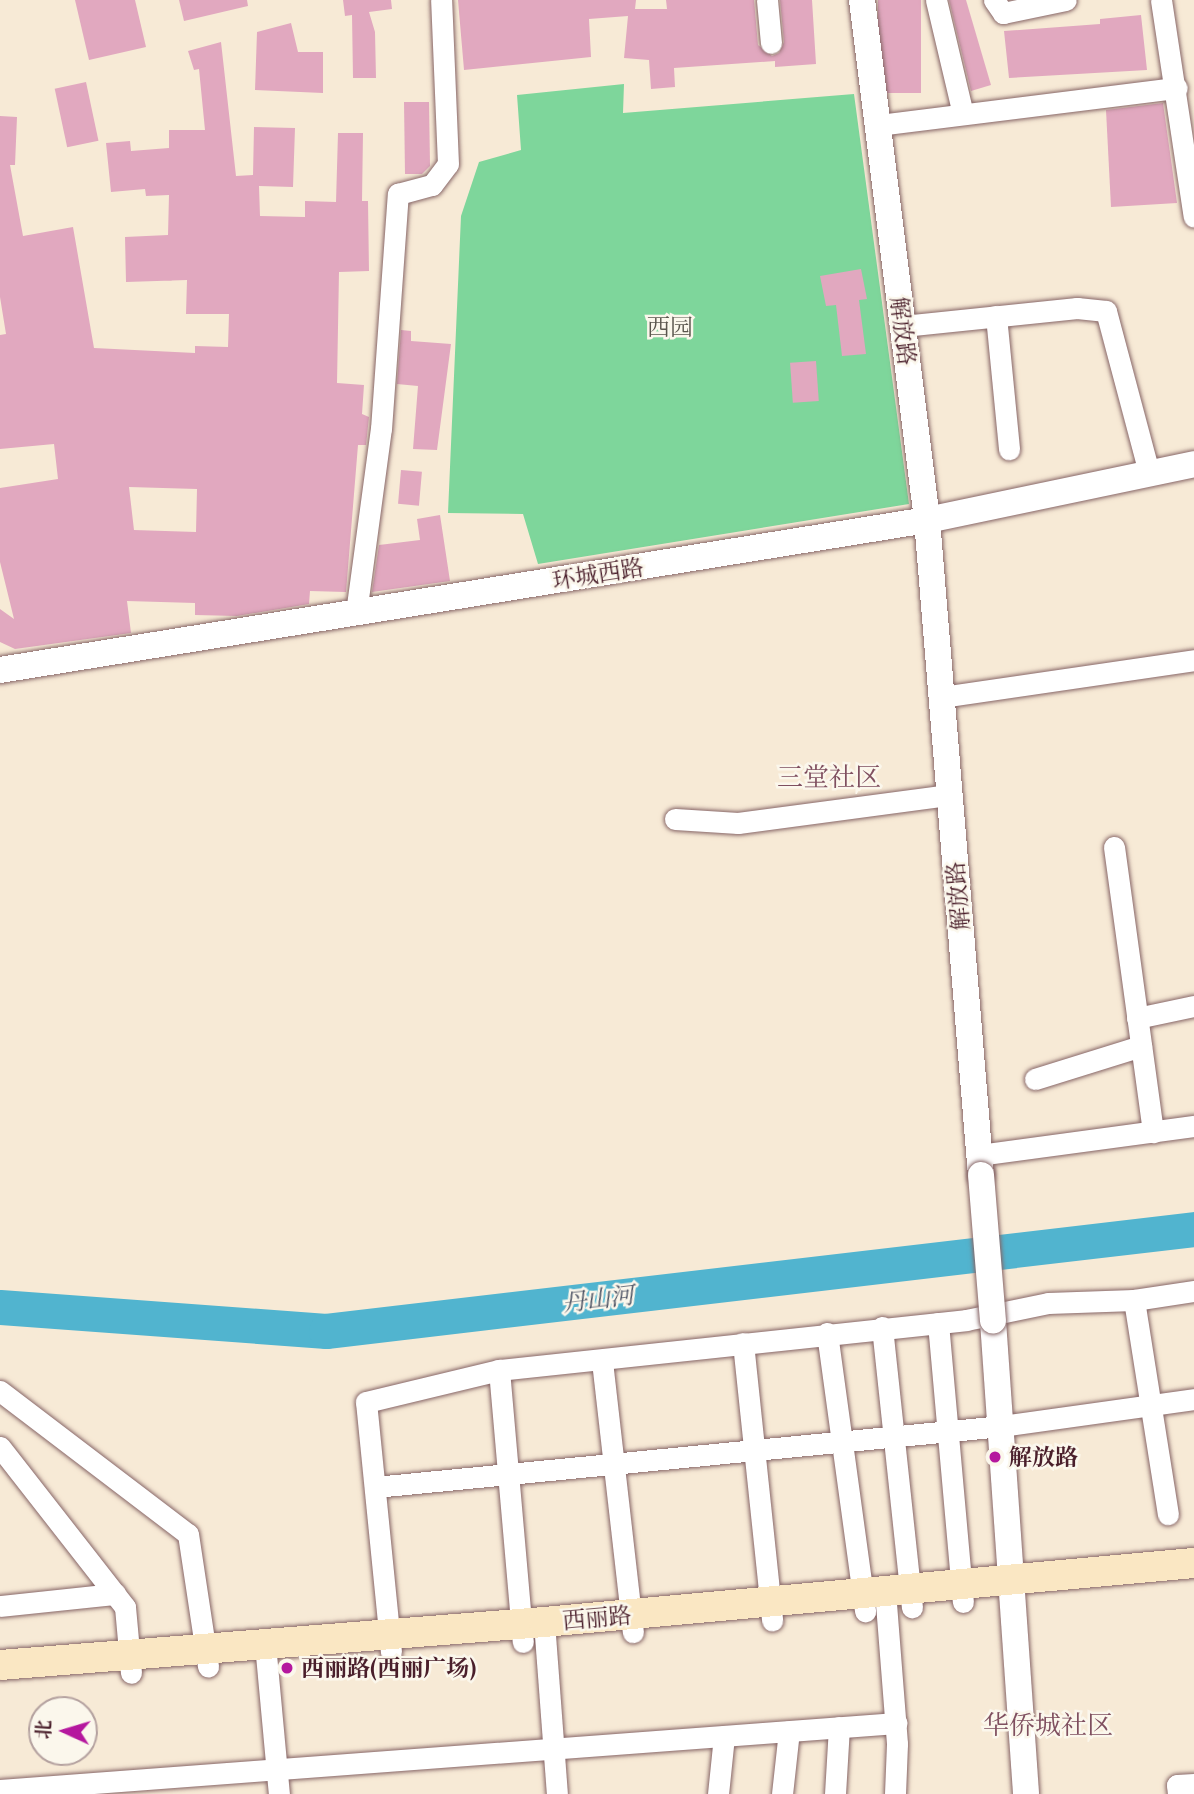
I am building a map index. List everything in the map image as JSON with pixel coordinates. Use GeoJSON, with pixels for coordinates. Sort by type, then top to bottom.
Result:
{"type":"FeatureCollection","features":[{"type":"Feature","properties":{"kind":"main road","name":"西丽路"},"geometry":{"type":"LineString","coordinates":[[0,1683],[131,1664],[533,1632],[1015,1588],[1194,1563]]}},
{"type":"Feature","properties":{"kind":"main road","name":"西丽路"},"geometry":{"type":"LineString","coordinates":[[1015,1588],[1194,1581]]}},
{"type":"Feature","properties":{"kind":"main road","name":"西丽路"},"geometry":{"type":"LineString","coordinates":[[0,1665],[131,1664]]}},
{"type":"Feature","properties":{"kind":"street"},"geometry":{"type":"LineString","coordinates":[[356,613],[381,429],[398,194],[432,185],[448,164],[441,0]]}},
{"type":"Feature","properties":{"kind":"street"},"geometry":{"type":"LineString","coordinates":[[767,0],[771,43]]}},
{"type":"Feature","properties":{"kind":"street","name":"解放路"},"geometry":{"type":"LineString","coordinates":[[862,0],[927,520],[1015,1588],[1026,1794]]}},
{"type":"Feature","properties":{"kind":"street"},"geometry":{"type":"LineString","coordinates":[[936,0],[963,114]]}},
{"type":"Feature","properties":{"kind":"street"},"geometry":{"type":"LineString","coordinates":[[994,0],[1003,13],[1066,0]]}},
{"type":"Feature","properties":{"kind":"street"},"geometry":{"type":"LineString","coordinates":[[1161,0],[1182,79],[1194,217]]}},
{"type":"Feature","properties":{"kind":"street"},"geometry":{"type":"LineString","coordinates":[[878,124],[963,114],[1182,79]]}},
{"type":"Feature","properties":{"kind":"street"},"geometry":{"type":"LineString","coordinates":[[903,326],[1077,307],[1106,311],[1149,473]]}},
{"type":"Feature","properties":{"kind":"street"},"geometry":{"type":"LineString","coordinates":[[996,316],[1009,449]]}},
{"type":"Feature","properties":{"kind":"street","name":"环城西路"},"geometry":{"type":"LineString","coordinates":[[0,670],[927,520],[1194,464]]}},
{"type":"Feature","properties":{"kind":"street"},"geometry":{"type":"LineString","coordinates":[[941,697],[1194,660]]}},
{"type":"Feature","properties":{"kind":"street"},"geometry":{"type":"LineString","coordinates":[[675,819],[738,822],[949,795]]}},
{"type":"Feature","properties":{"kind":"street"},"geometry":{"type":"LineString","coordinates":[[1114,847],[1153,1132]]}},
{"type":"Feature","properties":{"kind":"street"},"geometry":{"type":"LineString","coordinates":[[1137,1018],[1194,1006]]}},
{"type":"Feature","properties":{"kind":"street"},"geometry":{"type":"LineString","coordinates":[[1035,1079],[1141,1046]]}},
{"type":"Feature","properties":{"kind":"street"},"geometry":{"type":"LineString","coordinates":[[980,1165],[1194,1126]]}},
{"type":"Feature","properties":{"kind":"street"},"geometry":{"type":"LineString","coordinates":[[390,1644],[366,1402],[499,1370],[603,1361],[938,1322],[1048,1303],[1134,1300],[1194,1291]]}},
{"type":"Feature","properties":{"kind":"street"},"geometry":{"type":"LineString","coordinates":[[1134,1300],[1168,1514]]}},
{"type":"Feature","properties":{"kind":"street"},"geometry":{"type":"LineString","coordinates":[[938,1322],[963,1593]]}},
{"type":"Feature","properties":{"kind":"street"},"geometry":{"type":"LineString","coordinates":[[882,1327],[893,1436],[887,1600],[896,1723],[895,1794]]}},
{"type":"Feature","properties":{"kind":"street"},"geometry":{"type":"LineString","coordinates":[[827,1333],[842,1441],[887,1600]]}},
{"type":"Feature","properties":{"kind":"street"},"geometry":{"type":"LineString","coordinates":[[743,1343],[771,1611]]}},
{"type":"Feature","properties":{"kind":"street"},"geometry":{"type":"LineString","coordinates":[[603,1361],[632,1623]]}},
{"type":"Feature","properties":{"kind":"street"},"geometry":{"type":"LineString","coordinates":[[499,1370],[508,1474],[554,1749],[557,1794]]}},
{"type":"Feature","properties":{"kind":"street"},"geometry":{"type":"LineString","coordinates":[[2,1395],[188,1534],[207,1658]]}},
{"type":"Feature","properties":{"kind":"street"},"geometry":{"type":"LineString","coordinates":[[374,1487],[1002,1426],[1194,1399]]}},
{"type":"Feature","properties":{"kind":"street"},"geometry":{"type":"LineString","coordinates":[[0,1447],[125,1606],[131,1664]]}},
{"type":"Feature","properties":{"kind":"street"},"geometry":{"type":"LineString","coordinates":[[0,1606],[116,1594]]}},
{"type":"Feature","properties":{"kind":"street"},"geometry":{"type":"LineString","coordinates":[[266,1653],[279,1794]]}},
{"type":"Feature","properties":{"kind":"street"},"geometry":{"type":"LineString","coordinates":[[0,1790],[896,1723]]}},
{"type":"Feature","properties":{"kind":"street"},"geometry":{"type":"LineString","coordinates":[[835,1794],[839,1727]]}},
{"type":"Feature","properties":{"kind":"street"},"geometry":{"type":"LineString","coordinates":[[782,1794],[789,1731]]}},
{"type":"Feature","properties":{"kind":"street"},"geometry":{"type":"LineString","coordinates":[[718,1794],[724,1736]]}},
{"type":"Feature","properties":{"kind":"street"},"geometry":{"type":"LineString","coordinates":[[1178,1794],[1177,1785],[1194,1784]]}},
{"type":"Feature","properties":{"kind":"green space","name":"西园"},"geometry":{"type":"Polygon","coordinates":[[[624,84],[623,113],[854,94],[909,504],[538,564],[523,514],[448,513],[461,216],[479,162],[521,150],[517,95],[624,84]]]}},
{"type":"Feature","properties":{"kind":"building"},"geometry":{"type":"Polygon","coordinates":[[[75,0],[135,0],[146,47],[89,60],[75,0]]]}},
{"type":"Feature","properties":{"kind":"building"},"geometry":{"type":"Polygon","coordinates":[[[179,0],[247,0],[248,6],[184,21],[179,0]]]}},
{"type":"Feature","properties":{"kind":"building"},"geometry":{"type":"Polygon","coordinates":[[[343,0],[391,0],[392,9],[369,12],[375,32],[376,78],[353,78],[352,15],[345,16],[343,0]]]}},
{"type":"Feature","properties":{"kind":"building"},"geometry":{"type":"Polygon","coordinates":[[[458,0],[636,0],[635,9],[667,9],[666,0],[754,0],[758,45],[772,56],[779,53],[784,42],[780,0],[812,0],[816,64],[775,67],[775,61],[674,68],[675,87],[651,89],[649,60],[624,58],[628,16],[589,19],[591,57],[464,70],[458,0]]]}},
{"type":"Feature","properties":{"kind":"building"},"geometry":{"type":"Polygon","coordinates":[[[878,0],[921,0],[921,93],[878,93],[878,0]]]}},
{"type":"Feature","properties":{"kind":"building"},"geometry":{"type":"Polygon","coordinates":[[[949,0],[966,0],[991,85],[971,91],[949,0]]]}},
{"type":"Feature","properties":{"kind":"building"},"geometry":{"type":"Polygon","coordinates":[[[1141,15],[1147,70],[1009,78],[1004,31],[1100,24],[1100,19],[1141,15]]]}},
{"type":"Feature","properties":{"kind":"building"},"geometry":{"type":"Polygon","coordinates":[[[291,23],[298,52],[323,52],[323,93],[255,90],[257,32],[291,23]]]}},
{"type":"Feature","properties":{"kind":"building"},"geometry":{"type":"Polygon","coordinates":[[[221,42],[236,176],[253,175],[254,127],[295,128],[293,187],[259,186],[260,216],[305,217],[305,201],[336,202],[338,133],[363,133],[362,201],[368,201],[369,271],[339,272],[337,383],[364,385],[362,414],[369,417],[366,445],[358,445],[346,592],[310,591],[309,604],[237,616],[195,615],[195,603],[127,601],[131,633],[15,649],[0,642],[0,609],[14,619],[0,562],[0,488],[58,479],[54,444],[0,449],[0,335],[6,334],[0,297],[0,116],[17,117],[15,165],[10,165],[23,236],[73,227],[94,348],[195,353],[195,346],[228,347],[229,314],[186,314],[187,280],[126,282],[125,237],[168,235],[169,195],[146,196],[145,189],[111,192],[106,143],[130,141],[131,151],[169,148],[169,130],[205,130],[199,69],[194,70],[188,51],[221,42]],[[129,487],[134,530],[196,532],[197,489],[129,487]]]}},
{"type":"Feature","properties":{"kind":"building"},"geometry":{"type":"Polygon","coordinates":[[[86,82],[98,141],[67,147],[55,89],[86,82]]]}},
{"type":"Feature","properties":{"kind":"building"},"geometry":{"type":"Polygon","coordinates":[[[404,102],[429,102],[430,166],[422,174],[405,174],[404,102]]]}},
{"type":"Feature","properties":{"kind":"building"},"geometry":{"type":"Polygon","coordinates":[[[1163,103],[1177,203],[1111,207],[1106,110],[1163,103]]]}},
{"type":"Feature","properties":{"kind":"building"},"geometry":{"type":"Polygon","coordinates":[[[861,269],[867,299],[859,300],[866,354],[842,356],[836,305],[826,306],[820,276],[861,269]]]}},
{"type":"Feature","properties":{"kind":"building"},"geometry":{"type":"Polygon","coordinates":[[[401,330],[411,331],[411,341],[451,344],[437,450],[413,449],[418,386],[397,384],[401,330]]]}},
{"type":"Feature","properties":{"kind":"building"},"geometry":{"type":"Polygon","coordinates":[[[816,361],[819,401],[793,403],[790,363],[816,361]]]}},
{"type":"Feature","properties":{"kind":"building"},"geometry":{"type":"Polygon","coordinates":[[[401,470],[422,472],[419,506],[398,504],[401,470]]]}},
{"type":"Feature","properties":{"kind":"building"},"geometry":{"type":"Polygon","coordinates":[[[440,515],[450,581],[372,592],[379,545],[420,540],[417,519],[440,515]]]}},
{"type":"Feature","properties":{"kind":"waterway","name":"丹山河"},"geometry":{"type":"LineString","coordinates":[[0,1307],[326,1331],[1194,1229]]}},
{"type":"Feature","properties":{"kind":"place","name":"解放路"},"geometry":{"type":"Point","coordinates":[995,1457]}},
{"type":"Feature","properties":{"kind":"place","name":"西丽路(西丽广场)"},"geometry":{"type":"Point","coordinates":[287,1668]}},
{"type":"Feature","properties":{"kind":"district","name":"三堂社区"},"geometry":{"type":"Point","coordinates":[829,778]}},
{"type":"Feature","properties":{"kind":"district","name":"华侨城社区"},"geometry":{"type":"Point","coordinates":[1048,1726]}}]}
